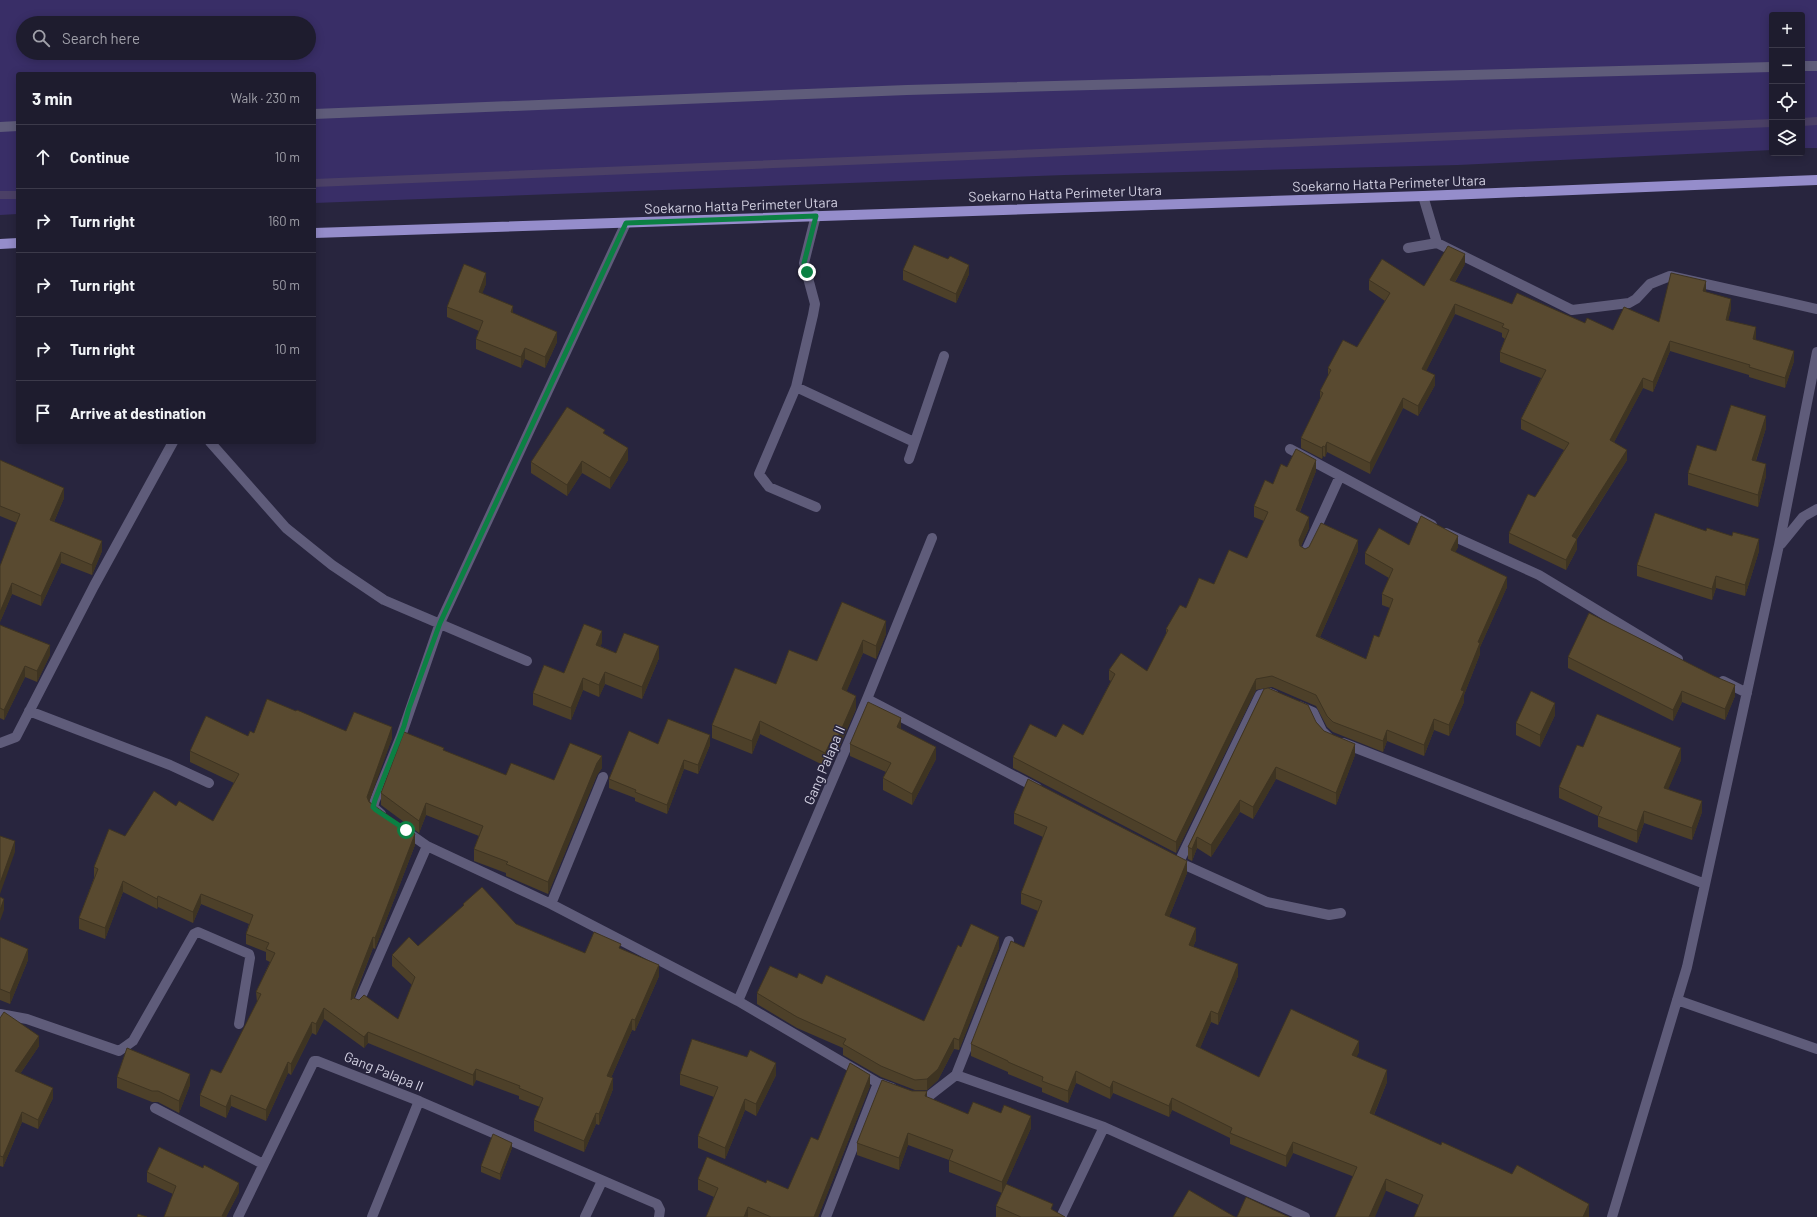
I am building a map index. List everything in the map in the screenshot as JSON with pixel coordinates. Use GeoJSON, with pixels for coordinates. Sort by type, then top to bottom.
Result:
{"type":"FeatureCollection","features":[{"type":"Feature","properties":{"kind":"main road","name":"Soekarno Hatta Perimeter Utara"},"geometry":{"type":"LineString","coordinates":[[316,233],[1423,196],[1817,180]]}},
{"type":"Feature","properties":{"kind":"main road"},"geometry":{"type":"LineString","coordinates":[[0,244],[16,243]]}},
{"type":"Feature","properties":{"kind":"street"},"geometry":{"type":"LineString","coordinates":[[1805,66],[1817,66]]}},
{"type":"Feature","properties":{"kind":"street"},"geometry":{"type":"LineString","coordinates":[[316,114],[907,90],[1769,67]]}},
{"type":"Feature","properties":{"kind":"street"},"geometry":{"type":"LineString","coordinates":[[0,127],[16,126]]}},
{"type":"Feature","properties":{"kind":"street"},"geometry":{"type":"LineString","coordinates":[[1423,196],[1437,243]]}},
{"type":"Feature","properties":{"kind":"street"},"geometry":{"type":"LineString","coordinates":[[816,216],[804,263],[815,304],[796,387],[759,474],[770,487],[816,507]]}},
{"type":"Feature","properties":{"kind":"street"},"geometry":{"type":"LineString","coordinates":[[626,223],[440,623],[409,708],[404,726],[373,807],[427,846],[551,904],[738,1001],[878,1082],[914,1098],[929,1096],[956,1075],[1009,941]]}},
{"type":"Feature","properties":{"kind":"street"},"geometry":{"type":"LineString","coordinates":[[1408,248],[1437,243],[1572,310],[1629,303],[1636,299],[1650,284],[1670,276],[1817,309]]}},
{"type":"Feature","properties":{"kind":"street"},"geometry":{"type":"LineString","coordinates":[[1612,1217],[1687,966],[1715,832],[1779,545],[1817,352]]}},
{"type":"Feature","properties":{"kind":"street"},"geometry":{"type":"LineString","coordinates":[[909,459],[944,356]]}},
{"type":"Feature","properties":{"kind":"street"},"geometry":{"type":"LineString","coordinates":[[796,387],[914,442]]}},
{"type":"Feature","properties":{"kind":"street"},"geometry":{"type":"LineString","coordinates":[[0,743],[16,737],[94,586],[173,444]]}},
{"type":"Feature","properties":{"kind":"street"},"geometry":{"type":"LineString","coordinates":[[212,444],[286,528],[332,564],[384,600],[527,661]]}},
{"type":"Feature","properties":{"kind":"street"},"geometry":{"type":"LineString","coordinates":[[1290,449],[1461,541],[1540,575],[1685,662]]}},
{"type":"Feature","properties":{"kind":"street"},"geometry":{"type":"LineString","coordinates":[[1305,553],[1340,476]]}},
{"type":"Feature","properties":{"kind":"street"},"geometry":{"type":"LineString","coordinates":[[1779,545],[1803,517],[1817,509]]}},
{"type":"Feature","properties":{"kind":"street","name":"Gang Palapa II"},"geometry":{"type":"LineString","coordinates":[[738,1001],[867,699],[932,538]]}},
{"type":"Feature","properties":{"kind":"street"},"geometry":{"type":"LineString","coordinates":[[1713,676],[1747,693]]}},
{"type":"Feature","properties":{"kind":"street"},"geometry":{"type":"LineString","coordinates":[[1179,862],[1260,695],[1269,693],[1313,712],[1322,731],[1329,738],[1705,884]]}},
{"type":"Feature","properties":{"kind":"street"},"geometry":{"type":"LineString","coordinates":[[867,699],[1044,792]]}},
{"type":"Feature","properties":{"kind":"street"},"geometry":{"type":"LineString","coordinates":[[29,710],[170,765],[209,783]]}},
{"type":"Feature","properties":{"kind":"street"},"geometry":{"type":"LineString","coordinates":[[551,904],[603,777]]}},
{"type":"Feature","properties":{"kind":"street"},"geometry":{"type":"LineString","coordinates":[[358,1004],[427,846]]}},
{"type":"Feature","properties":{"kind":"street"},"geometry":{"type":"LineString","coordinates":[[1164,855],[1267,902],[1329,915],[1341,913]]}},
{"type":"Feature","properties":{"kind":"street"},"geometry":{"type":"LineString","coordinates":[[0,1014],[27,1019],[119,1051],[133,1042],[194,934],[198,932],[249,954],[250,958],[239,1024]]}},
{"type":"Feature","properties":{"kind":"street"},"geometry":{"type":"LineString","coordinates":[[1677,1000],[1817,1049]]}},
{"type":"Feature","properties":{"kind":"street","name":"Gang Palapa II"},"geometry":{"type":"LineString","coordinates":[[238,1217],[314,1061],[321,1061],[419,1101],[656,1204],[660,1210],[659,1217]]}},
{"type":"Feature","properties":{"kind":"street"},"geometry":{"type":"LineString","coordinates":[[956,1075],[1104,1127],[1305,1217]]}},
{"type":"Feature","properties":{"kind":"street"},"geometry":{"type":"LineString","coordinates":[[826,1217],[878,1082]]}},
{"type":"Feature","properties":{"kind":"street"},"geometry":{"type":"LineString","coordinates":[[372,1217],[419,1101]]}},
{"type":"Feature","properties":{"kind":"street"},"geometry":{"type":"LineString","coordinates":[[155,1108],[263,1164]]}},
{"type":"Feature","properties":{"kind":"street"},"geometry":{"type":"LineString","coordinates":[[1061,1217],[1104,1127]]}},
{"type":"Feature","properties":{"kind":"street"},"geometry":{"type":"LineString","coordinates":[[585,1217],[602,1181]]}},
{"type":"Feature","properties":{"kind":"shaded area"},"geometry":{"type":"Polygon","coordinates":[[[0,0],[1817,0],[1817,148],[1805,148],[1805,12],[1769,12],[1769,150],[1458,165],[1065,175],[316,203],[316,72],[16,72],[16,214],[0,215],[0,0]]]}},
{"type":"Feature","properties":{"kind":"building"},"geometry":{"type":"Polygon","coordinates":[[[914,245],[948,259],[950,256],[969,265],[956,294],[903,270],[914,245]]]}},
{"type":"Feature","properties":{"kind":"building"},"geometry":{"type":"Polygon","coordinates":[[[1448,246],[1465,254],[1450,280],[1512,304],[1517,293],[1585,323],[1587,318],[1613,330],[1624,307],[1659,322],[1671,273],[1706,281],[1703,291],[1731,299],[1726,320],[1756,327],[1753,339],[1794,351],[1785,378],[1749,367],[1750,365],[1670,341],[1653,382],[1643,378],[1610,440],[1627,450],[1572,536],[1577,539],[1566,560],[1509,533],[1528,494],[1535,497],[1569,443],[1521,419],[1546,370],[1500,352],[1509,330],[1502,327],[1504,324],[1455,304],[1422,369],[1435,375],[1418,406],[1403,398],[1370,463],[1327,442],[1325,447],[1323,446],[1322,448],[1301,438],[1323,393],[1320,391],[1331,370],[1328,368],[1343,340],[1357,347],[1390,293],[1369,280],[1382,259],[1424,286],[1448,246]]]}},
{"type":"Feature","properties":{"kind":"building"},"geometry":{"type":"Polygon","coordinates":[[[464,264],[486,273],[479,292],[513,306],[511,312],[557,332],[545,357],[525,348],[521,357],[476,339],[483,321],[447,307],[464,264]]]}},
{"type":"Feature","properties":{"kind":"building"},"geometry":{"type":"Polygon","coordinates":[[[1731,405],[1766,416],[1752,460],[1766,464],[1758,495],[1688,473],[1697,445],[1716,451],[1731,405]]]}},
{"type":"Feature","properties":{"kind":"building"},"geometry":{"type":"Polygon","coordinates":[[[567,407],[605,430],[603,433],[628,448],[610,478],[582,461],[567,485],[531,462],[567,407]]]}},
{"type":"Feature","properties":{"kind":"building"},"geometry":{"type":"Polygon","coordinates":[[[1296,449],[1316,460],[1296,510],[1309,517],[1299,540],[1300,546],[1305,549],[1309,547],[1321,523],[1358,540],[1316,636],[1366,659],[1374,635],[1379,637],[1393,599],[1382,594],[1393,569],[1365,553],[1379,528],[1409,545],[1421,516],[1458,536],[1451,550],[1507,577],[1478,642],[1480,643],[1461,690],[1464,691],[1449,725],[1434,719],[1424,745],[1387,730],[1383,741],[1333,722],[1327,716],[1316,695],[1272,676],[1256,679],[1176,842],[1013,757],[1030,724],[1056,737],[1063,724],[1083,735],[1115,674],[1109,670],[1121,653],[1147,671],[1168,630],[1166,629],[1180,605],[1186,608],[1199,578],[1214,584],[1229,550],[1247,558],[1268,512],[1254,506],[1265,480],[1273,484],[1281,464],[1287,467],[1296,449]]]}},
{"type":"Feature","properties":{"kind":"building"},"geometry":{"type":"Polygon","coordinates":[[[0,460],[64,488],[50,520],[102,541],[92,565],[61,552],[41,596],[12,583],[0,612],[0,566],[20,514],[0,506],[0,460]]]}},
{"type":"Feature","properties":{"kind":"building"},"geometry":{"type":"Polygon","coordinates":[[[1655,513],[1706,531],[1707,528],[1732,536],[1733,532],[1759,539],[1745,585],[1716,576],[1712,589],[1637,565],[1655,513]]]}},
{"type":"Feature","properties":{"kind":"building"},"geometry":{"type":"Polygon","coordinates":[[[842,602],[886,621],[876,646],[863,640],[842,689],[856,696],[838,737],[834,735],[825,753],[760,721],[752,741],[712,725],[735,668],[776,684],[789,650],[817,661],[842,602]]]}},
{"type":"Feature","properties":{"kind":"building"},"geometry":{"type":"Polygon","coordinates":[[[1589,613],[1714,676],[1735,685],[1725,709],[1682,691],[1673,710],[1568,657],[1589,613]]]}},
{"type":"Feature","properties":{"kind":"building"},"geometry":{"type":"Polygon","coordinates":[[[584,624],[602,631],[596,645],[616,653],[624,633],[659,646],[642,687],[605,672],[599,685],[583,678],[571,708],[533,693],[544,665],[564,673],[584,624]]]}},
{"type":"Feature","properties":{"kind":"building"},"geometry":{"type":"Polygon","coordinates":[[[0,625],[50,645],[37,671],[25,666],[4,710],[0,708],[0,625]]]}},
{"type":"Feature","properties":{"kind":"building"},"geometry":{"type":"Polygon","coordinates":[[[1268,688],[1308,705],[1316,722],[1324,731],[1355,744],[1336,793],[1276,767],[1253,807],[1240,800],[1211,845],[1197,837],[1192,849],[1188,847],[1264,689],[1268,688]]]}},
{"type":"Feature","properties":{"kind":"building"},"geometry":{"type":"Polygon","coordinates":[[[1531,691],[1555,703],[1540,735],[1516,723],[1531,691]]]}},
{"type":"Feature","properties":{"kind":"building"},"geometry":{"type":"Polygon","coordinates":[[[267,699],[346,731],[354,712],[392,727],[367,797],[369,802],[415,834],[375,938],[373,937],[352,991],[351,1000],[353,998],[359,1000],[364,995],[398,1019],[415,977],[392,955],[409,937],[418,946],[482,887],[516,924],[585,953],[594,932],[621,944],[619,948],[659,965],[635,1020],[632,1019],[607,1076],[613,1078],[599,1114],[596,1113],[584,1141],[534,1120],[543,1098],[519,1088],[520,1086],[476,1069],[473,1075],[368,1032],[364,1037],[324,1008],[316,1024],[312,1022],[291,1064],[288,1062],[266,1110],[231,1095],[226,1107],[200,1095],[211,1069],[221,1073],[261,994],[256,992],[275,953],[266,949],[269,943],[246,934],[253,915],[201,894],[193,912],[158,896],[157,899],[123,881],[105,928],[79,918],[98,869],[94,867],[109,829],[125,836],[154,791],[176,806],[179,801],[213,821],[239,774],[190,751],[206,716],[248,736],[250,731],[254,733],[267,699]]]}},
{"type":"Feature","properties":{"kind":"building"},"geometry":{"type":"Polygon","coordinates":[[[868,702],[901,718],[897,727],[936,747],[912,794],[883,778],[891,763],[850,744],[868,702]]]}},
{"type":"Feature","properties":{"kind":"building"},"geometry":{"type":"Polygon","coordinates":[[[1597,714],[1681,748],[1664,788],[1702,801],[1692,828],[1644,811],[1637,831],[1598,816],[1602,807],[1559,787],[1577,745],[1583,747],[1597,714]]]}},
{"type":"Feature","properties":{"kind":"building"},"geometry":{"type":"Polygon","coordinates":[[[668,719],[710,735],[698,765],[684,760],[667,805],[635,792],[636,790],[609,779],[629,731],[658,744],[668,719]]]}},
{"type":"Feature","properties":{"kind":"building"},"geometry":{"type":"Polygon","coordinates":[[[404,732],[444,748],[443,750],[506,775],[511,763],[554,780],[570,743],[602,756],[597,763],[548,882],[506,864],[508,862],[474,849],[483,826],[426,803],[419,821],[381,793],[404,732]]]}},
{"type":"Feature","properties":{"kind":"building"},"geometry":{"type":"Polygon","coordinates":[[[1028,779],[1187,861],[1165,915],[1196,928],[1189,945],[1238,964],[1218,1014],[1211,1011],[1196,1046],[1259,1077],[1291,1009],[1359,1041],[1352,1055],[1387,1070],[1370,1113],[1441,1145],[1442,1142],[1512,1174],[1517,1165],[1589,1204],[1583,1217],[1414,1217],[1423,1195],[1386,1179],[1369,1217],[1335,1217],[1357,1167],[1293,1142],[1286,1156],[1230,1133],[1232,1128],[1172,1098],[1169,1106],[1113,1081],[1110,1088],[1076,1071],[1068,1091],[1042,1081],[1043,1077],[971,1044],[1011,941],[1024,947],[1042,901],[1021,893],[1047,827],[1014,813],[1028,779]]]}},
{"type":"Feature","properties":{"kind":"building"},"geometry":{"type":"Polygon","coordinates":[[[0,836],[15,841],[0,883],[0,836]]]}},
{"type":"Feature","properties":{"kind":"building"},"geometry":{"type":"Polygon","coordinates":[[[0,897],[4,899],[0,910],[0,897]]]}},
{"type":"Feature","properties":{"kind":"building"},"geometry":{"type":"Polygon","coordinates":[[[971,924],[999,937],[959,1040],[954,1038],[938,1069],[927,1079],[915,1080],[881,1066],[843,1044],[846,1039],[797,1017],[757,993],[770,966],[797,978],[799,973],[822,984],[826,975],[924,1021],[958,945],[961,947],[971,924]]]}},
{"type":"Feature","properties":{"kind":"building"},"geometry":{"type":"Polygon","coordinates":[[[0,937],[28,949],[10,993],[0,989],[0,937]]]}},
{"type":"Feature","properties":{"kind":"building"},"geometry":{"type":"Polygon","coordinates":[[[4,1012],[39,1036],[15,1071],[53,1088],[38,1120],[22,1112],[3,1157],[0,1156],[0,1018],[4,1012]]]}},
{"type":"Feature","properties":{"kind":"building"},"geometry":{"type":"Polygon","coordinates":[[[692,1039],[747,1057],[750,1050],[776,1063],[756,1104],[745,1099],[725,1148],[698,1136],[718,1087],[680,1074],[692,1039]]]}},
{"type":"Feature","properties":{"kind":"building"},"geometry":{"type":"Polygon","coordinates":[[[127,1048],[190,1074],[179,1101],[158,1091],[152,1091],[117,1077],[127,1048]]]}},
{"type":"Feature","properties":{"kind":"building"},"geometry":{"type":"Polygon","coordinates":[[[850,1063],[870,1075],[814,1217],[771,1217],[748,1207],[744,1217],[706,1217],[718,1188],[698,1179],[707,1157],[766,1183],[767,1180],[788,1189],[811,1137],[818,1140],[850,1063]]]}},
{"type":"Feature","properties":{"kind":"building"},"geometry":{"type":"Polygon","coordinates":[[[882,1080],[912,1091],[927,1091],[925,1096],[968,1114],[973,1102],[1001,1113],[1004,1105],[1031,1116],[1002,1182],[949,1160],[953,1150],[908,1133],[899,1158],[857,1143],[882,1080]]]}},
{"type":"Feature","properties":{"kind":"building"},"geometry":{"type":"Polygon","coordinates":[[[493,1134],[512,1143],[500,1174],[481,1166],[493,1134]]]}},
{"type":"Feature","properties":{"kind":"building"},"geometry":{"type":"Polygon","coordinates":[[[159,1147],[203,1168],[204,1165],[239,1183],[222,1216],[225,1217],[164,1217],[176,1186],[147,1172],[159,1147]]]}},
{"type":"Feature","properties":{"kind":"building"},"geometry":{"type":"Polygon","coordinates":[[[1006,1184],[1053,1204],[1051,1209],[1065,1217],[1021,1217],[996,1206],[1006,1184]]]}},
{"type":"Feature","properties":{"kind":"building"},"geometry":{"type":"Polygon","coordinates":[[[1189,1190],[1235,1217],[1173,1217],[1189,1190]]]}},
{"type":"Feature","properties":{"kind":"building"},"geometry":{"type":"Polygon","coordinates":[[[1246,1197],[1289,1217],[1237,1217],[1246,1197]]]}},
{"type":"Feature","properties":{"kind":"building"},"geometry":{"type":"Polygon","coordinates":[[[138,1214],[147,1217],[137,1217],[138,1214]]]}},
{"type":"Feature","properties":{"kind":"waterway"},"geometry":{"type":"LineString","coordinates":[[1805,122],[1817,121]]}},
{"type":"Feature","properties":{"kind":"waterway"},"geometry":{"type":"LineString","coordinates":[[316,183],[1769,123]]}},
{"type":"Feature","properties":{"kind":"waterway"},"geometry":{"type":"LineString","coordinates":[[0,195],[16,195]]}},
{"type":"Feature","properties":{"kind":"route"},"geometry":{"type":"LineString","coordinates":[[406,830],[376,810],[373,807],[375,800],[404,726],[409,708],[440,623],[626,223],[816,216],[804,263],[807,272]]}}]}
